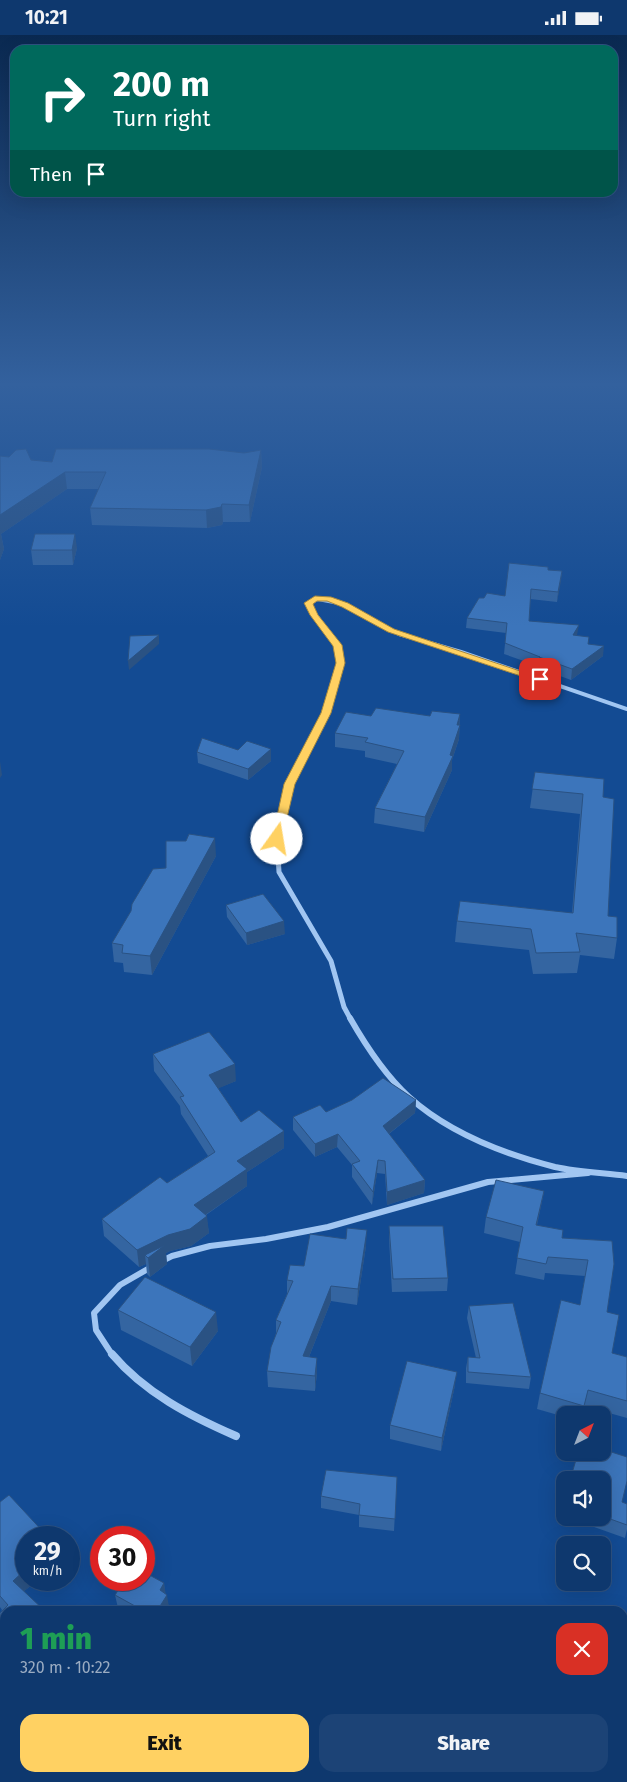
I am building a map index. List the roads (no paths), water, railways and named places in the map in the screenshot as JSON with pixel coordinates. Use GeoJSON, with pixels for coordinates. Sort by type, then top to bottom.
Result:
{"type":"FeatureCollection","features":[{"type":"Feature","properties":{"kind":"street"},"geometry":{"type":"LineString","coordinates":[[627,709],[391,631],[345,605],[328,599],[315,599],[308,603],[314,615],[338,645],[340,663],[326,713],[290,784],[277,839],[279,872],[331,961],[344,1007],[368,1049],[409,1097],[449,1126],[504,1152],[557,1167],[627,1176]]}},
{"type":"Feature","properties":{"kind":"street"},"geometry":{"type":"LineString","coordinates":[[236,1436],[202,1423],[151,1391],[111,1355],[96,1331],[94,1313],[110,1292],[133,1276],[172,1256],[210,1246],[266,1239],[328,1227],[488,1182],[599,1172]]}}]}
